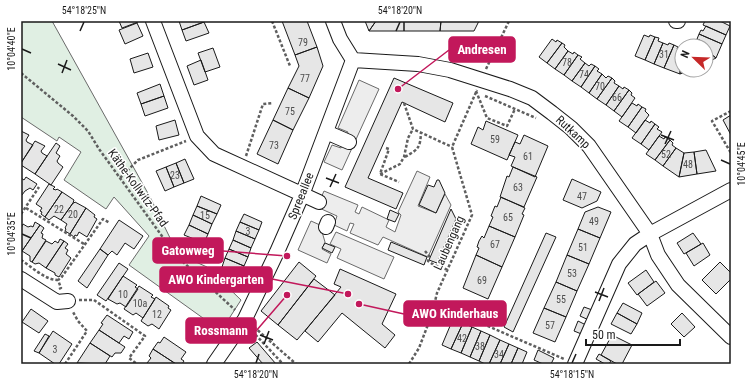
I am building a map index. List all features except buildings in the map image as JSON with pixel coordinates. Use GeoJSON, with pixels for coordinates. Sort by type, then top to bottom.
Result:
{"type":"FeatureCollection","features":[{"type":"Feature","properties":{"kind":"street"},"geometry":{"type":"LineString","coordinates":[[153,21],[197,136],[214,154],[319,202]]}},
{"type":"Feature","properties":{"kind":"street"},"geometry":{"type":"LineString","coordinates":[[334,21],[340,39],[353,60]]}},
{"type":"Feature","properties":{"kind":"street","name":"Spreeallee"},"geometry":{"type":"LineString","coordinates":[[214,364],[245,319],[277,252],[302,195],[353,60]]}},
{"type":"Feature","properties":{"kind":"street","name":"Rutkamp"},"geometry":{"type":"LineString","coordinates":[[353,60],[418,64],[450,70],[503,86],[532,98],[571,128],[590,146],[650,234],[658,255],[678,285],[731,337]]}},
{"type":"Feature","properties":{"kind":"street"},"geometry":{"type":"LineString","coordinates":[[326,132],[349,142]]}},
{"type":"Feature","properties":{"kind":"street"},"geometry":{"type":"LineString","coordinates":[[572,362],[619,264],[635,244],[650,234],[731,190]]}},
{"type":"Feature","properties":{"kind":"street"},"geometry":{"type":"LineString","coordinates":[[21,279],[57,302],[68,301]]}},
{"type":"Feature","properties":{"kind":"path"},"geometry":{"type":"LineString","coordinates":[[272,21],[290,66]]}},
{"type":"Feature","properties":{"kind":"path"},"geometry":{"type":"LineString","coordinates":[[486,70],[509,21]]}},
{"type":"Feature","properties":{"kind":"path","name":"Käthe-Kollwitz-Pfad"},"geometry":{"type":"LineString","coordinates":[[21,73],[73,116],[88,131],[99,149],[181,260],[240,314]]}},
{"type":"Feature","properties":{"kind":"path"},"geometry":{"type":"LineString","coordinates":[[404,103],[413,129],[452,147],[478,88]]}},
{"type":"Feature","properties":{"kind":"path"},"geometry":{"type":"LineString","coordinates":[[476,92],[487,118],[508,126],[515,109]]}},
{"type":"Feature","properties":{"kind":"path"},"geometry":{"type":"LineString","coordinates":[[476,92],[536,119]]}},
{"type":"Feature","properties":{"kind":"path"},"geometry":{"type":"LineString","coordinates":[[242,168],[263,104],[273,103]]}},
{"type":"Feature","properties":{"kind":"path"},"geometry":{"type":"LineString","coordinates":[[731,111],[712,121],[731,153]]}},
{"type":"Feature","properties":{"kind":"path"},"geometry":{"type":"LineString","coordinates":[[380,174],[400,164],[404,157],[408,138],[413,129]]}},
{"type":"Feature","properties":{"kind":"path"},"geometry":{"type":"LineString","coordinates":[[404,157],[418,149],[421,144],[421,133]]}},
{"type":"Feature","properties":{"kind":"path"},"geometry":{"type":"LineString","coordinates":[[120,178],[138,160],[197,136]]}},
{"type":"Feature","properties":{"kind":"path","name":"Laubengang"},"geometry":{"type":"LineString","coordinates":[[409,364],[419,348],[432,314],[437,293],[472,215],[452,147]]}},
{"type":"Feature","properties":{"kind":"path"},"geometry":{"type":"LineString","coordinates":[[380,174],[389,149],[386,148]]}},
{"type":"Feature","properties":{"kind":"path"},"geometry":{"type":"LineString","coordinates":[[380,174],[399,182]]}},
{"type":"Feature","properties":{"kind":"path"},"geometry":{"type":"LineString","coordinates":[[21,214],[39,187]]}},
{"type":"Feature","properties":{"kind":"path"},"geometry":{"type":"LineString","coordinates":[[26,208],[84,244]]}},
{"type":"Feature","properties":{"kind":"path"},"geometry":{"type":"LineString","coordinates":[[58,280],[61,278],[103,219],[110,223]]}},
{"type":"Feature","properties":{"kind":"path"},"geometry":{"type":"LineString","coordinates":[[426,252],[429,256],[428,261],[448,270]]}},
{"type":"Feature","properties":{"kind":"path"},"geometry":{"type":"LineString","coordinates":[[21,260],[47,277],[58,280]]}},
{"type":"Feature","properties":{"kind":"path"},"geometry":{"type":"LineString","coordinates":[[47,297],[61,288],[58,280]]}},
{"type":"Feature","properties":{"kind":"path"},"geometry":{"type":"LineString","coordinates":[[66,364],[87,331],[78,321],[68,301],[94,300],[145,336],[129,358],[137,364]]}},
{"type":"Feature","properties":{"kind":"path"},"geometry":{"type":"LineString","coordinates":[[460,314],[572,362]]}},
{"type":"Feature","properties":{"kind":"path"},"geometry":{"type":"LineString","coordinates":[[284,364],[253,332],[251,327],[296,364]]}},
{"type":"Feature","properties":{"kind":"green space"},"geometry":{"type":"Polygon","coordinates":[[[21,21],[52,21],[150,197],[173,244],[187,258],[207,267],[241,300],[221,331],[129,265],[149,236],[114,197],[106,209],[64,180],[81,152],[59,137],[57,141],[21,117],[21,21]]]}},
{"type":"Feature","properties":{"kind":"shaded area"},"geometry":{"type":"Polygon","coordinates":[[[359,80],[379,89],[342,170],[324,162],[332,145],[341,148],[348,132],[338,128],[359,80]]]}},
{"type":"Feature","properties":{"kind":"shaded area"},"geometry":{"type":"Polygon","coordinates":[[[417,171],[430,177],[418,206],[436,213],[445,194],[451,205],[428,257],[383,237],[378,245],[350,233],[354,224],[350,223],[347,231],[334,225],[337,216],[317,207],[324,191],[358,205],[355,212],[359,214],[362,207],[389,220],[386,227],[395,232],[401,215],[398,212],[417,171]]]}},
{"type":"Feature","properties":{"kind":"shaded area"},"geometry":{"type":"Polygon","coordinates":[[[311,221],[320,225],[325,242],[322,249],[331,254],[327,263],[298,250],[311,221]]]}},
{"type":"Feature","properties":{"kind":"shaded area"},"geometry":{"type":"Polygon","coordinates":[[[336,232],[394,257],[384,279],[337,258],[341,249],[330,244],[336,232]]]}},
{"type":"Feature","properties":{"kind":"place","name":"Andresen"},"geometry":{"type":"Point","coordinates":[398,89]}},
{"type":"Feature","properties":{"kind":"place","name":"Gatowweg"},"geometry":{"type":"Point","coordinates":[287,256]}},
{"type":"Feature","properties":{"kind":"place","name":"AWO Kindergarten"},"geometry":{"type":"Point","coordinates":[348,294]}},
{"type":"Feature","properties":{"kind":"place","name":"Rossmann"},"geometry":{"type":"Point","coordinates":[287,295]}},
{"type":"Feature","properties":{"kind":"place","name":"AWO Kinderhaus"},"geometry":{"type":"Point","coordinates":[359,304]}}]}
